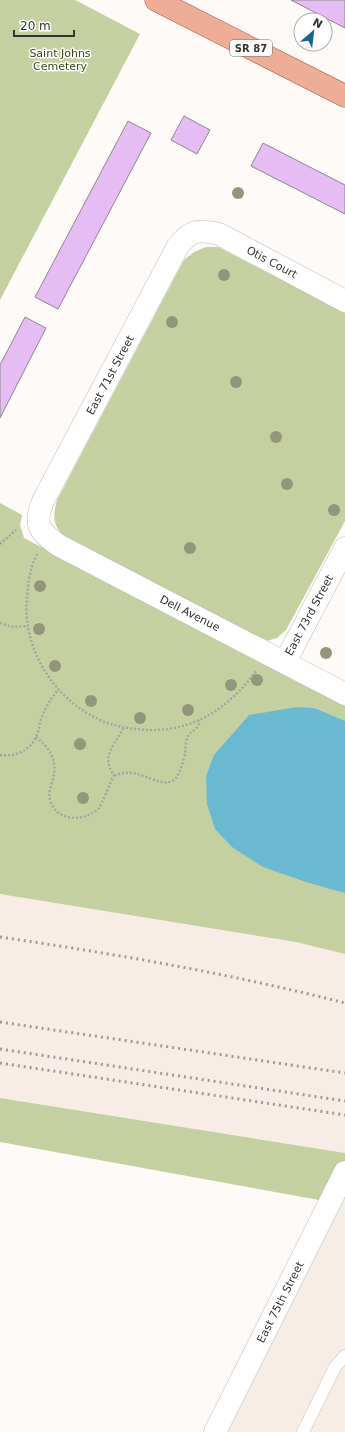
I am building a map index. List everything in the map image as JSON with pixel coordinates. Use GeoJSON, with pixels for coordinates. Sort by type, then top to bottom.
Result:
{"type":"FeatureCollection","features":[{"type":"Feature","properties":{"kind":"main road","name":"SR 87"},"geometry":{"type":"LineString","coordinates":[[156,0],[345,96]]}},
{"type":"Feature","properties":{"kind":"street","name":"Otis Court"},"geometry":{"type":"LineString","coordinates":[[196,231],[206,231],[219,234],[345,301]]}},
{"type":"Feature","properties":{"kind":"street","name":"East 71st Street"},"geometry":{"type":"LineString","coordinates":[[39,527],[38,515],[43,501],[178,246],[186,237],[196,231]]}},
{"type":"Feature","properties":{"kind":"street","name":"Dell Avenue"},"geometry":{"type":"LineString","coordinates":[[39,527],[46,536],[58,545],[345,694]]}},
{"type":"Feature","properties":{"kind":"street","name":"East 73rd Street"},"geometry":{"type":"LineString","coordinates":[[285,662],[345,548]]}},
{"type":"Feature","properties":{"kind":"street","name":"East 75th Street"},"geometry":{"type":"LineString","coordinates":[[215,1432],[345,1172]]}},
{"type":"Feature","properties":{"kind":"lane"},"geometry":{"type":"LineString","coordinates":[[303,1432],[335,1366],[345,1356]]}},
{"type":"Feature","properties":{"kind":"path"},"geometry":{"type":"LineString","coordinates":[[0,544],[16,530]]}},
{"type":"Feature","properties":{"kind":"path"},"geometry":{"type":"LineString","coordinates":[[38,553],[28,581],[26,606],[32,644],[43,670],[58,689],[76,705],[100,721],[140,730],[170,729],[183,726],[214,713],[230,701],[245,686],[257,669]]}},
{"type":"Feature","properties":{"kind":"path"},"geometry":{"type":"LineString","coordinates":[[0,623],[13,627],[28,626]]}},
{"type":"Feature","properties":{"kind":"path"},"geometry":{"type":"LineString","coordinates":[[0,754],[6,756],[15,755],[30,745],[36,736],[45,709],[58,689]]}},
{"type":"Feature","properties":{"kind":"path"},"geometry":{"type":"LineString","coordinates":[[114,775],[131,773],[160,783],[170,782],[179,772],[184,759],[188,735],[198,726],[199,720]]}},
{"type":"Feature","properties":{"kind":"path"},"geometry":{"type":"LineString","coordinates":[[114,775],[108,765],[108,758],[110,751],[124,727]]}},
{"type":"Feature","properties":{"kind":"path"},"geometry":{"type":"LineString","coordinates":[[36,736],[48,748],[55,762],[55,770],[49,793],[53,807],[59,814],[66,817],[83,817],[99,808],[114,775]]}},
{"type":"Feature","properties":{"kind":"shaded area"},"geometry":{"type":"Polygon","coordinates":[[[0,859],[345,933],[345,1153],[0,1098],[0,859]]]}},
{"type":"Feature","properties":{"kind":"shaded area"},"geometry":{"type":"Polygon","coordinates":[[[345,1172],[345,1432],[215,1432],[345,1172]]]}},
{"type":"Feature","properties":{"kind":"green space","name":"Saint Johns Cemetery"},"geometry":{"type":"Polygon","coordinates":[[[0,0],[75,0],[140,34],[0,300],[0,0]]]}},
{"type":"Feature","properties":{"kind":"green space"},"geometry":{"type":"Polygon","coordinates":[[[206,247],[218,247],[345,313],[345,521],[286,630],[277,638],[263,642],[64,537],[57,528],[54,520],[57,500],[184,260],[194,252],[206,247]]]}},
{"type":"Feature","properties":{"kind":"green space"},"geometry":{"type":"Polygon","coordinates":[[[0,503],[22,515],[20,525],[24,538],[345,706],[345,954],[296,942],[0,894],[0,503]]]}},
{"type":"Feature","properties":{"kind":"green space"},"geometry":{"type":"Polygon","coordinates":[[[0,1098],[345,1153],[345,1172],[330,1202],[0,1142],[0,1098]]]}},
{"type":"Feature","properties":{"kind":"water"},"geometry":{"type":"Polygon","coordinates":[[[297,707],[314,708],[345,721],[345,893],[306,882],[263,867],[232,847],[215,829],[207,804],[206,776],[214,755],[249,715],[297,707]]]}},
{"type":"Feature","properties":{"kind":"building"},"geometry":{"type":"Polygon","coordinates":[[[291,0],[345,0],[345,28],[333,22],[333,12],[314,12],[291,0]]]}},
{"type":"Feature","properties":{"kind":"building"},"geometry":{"type":"Polygon","coordinates":[[[184,116],[210,130],[197,154],[171,140],[184,116]]]}},
{"type":"Feature","properties":{"kind":"building"},"geometry":{"type":"Polygon","coordinates":[[[128,121],[151,133],[58,309],[35,297],[128,121]]]}},
{"type":"Feature","properties":{"kind":"building"},"geometry":{"type":"Polygon","coordinates":[[[263,143],[345,185],[345,214],[251,166],[263,143]]]}},
{"type":"Feature","properties":{"kind":"building"},"geometry":{"type":"Polygon","coordinates":[[[25,317],[46,328],[0,418],[0,365],[25,317]]]}},
{"type":"Feature","properties":{"kind":"railway"},"geometry":{"type":"LineString","coordinates":[[0,937],[87,950],[217,974],[345,1003]]}},
{"type":"Feature","properties":{"kind":"railway"},"geometry":{"type":"LineString","coordinates":[[0,1022],[345,1073]]}},
{"type":"Feature","properties":{"kind":"railway"},"geometry":{"type":"LineString","coordinates":[[0,1049],[345,1101]]}},
{"type":"Feature","properties":{"kind":"railway"},"geometry":{"type":"LineString","coordinates":[[0,1063],[345,1115]]}}]}
